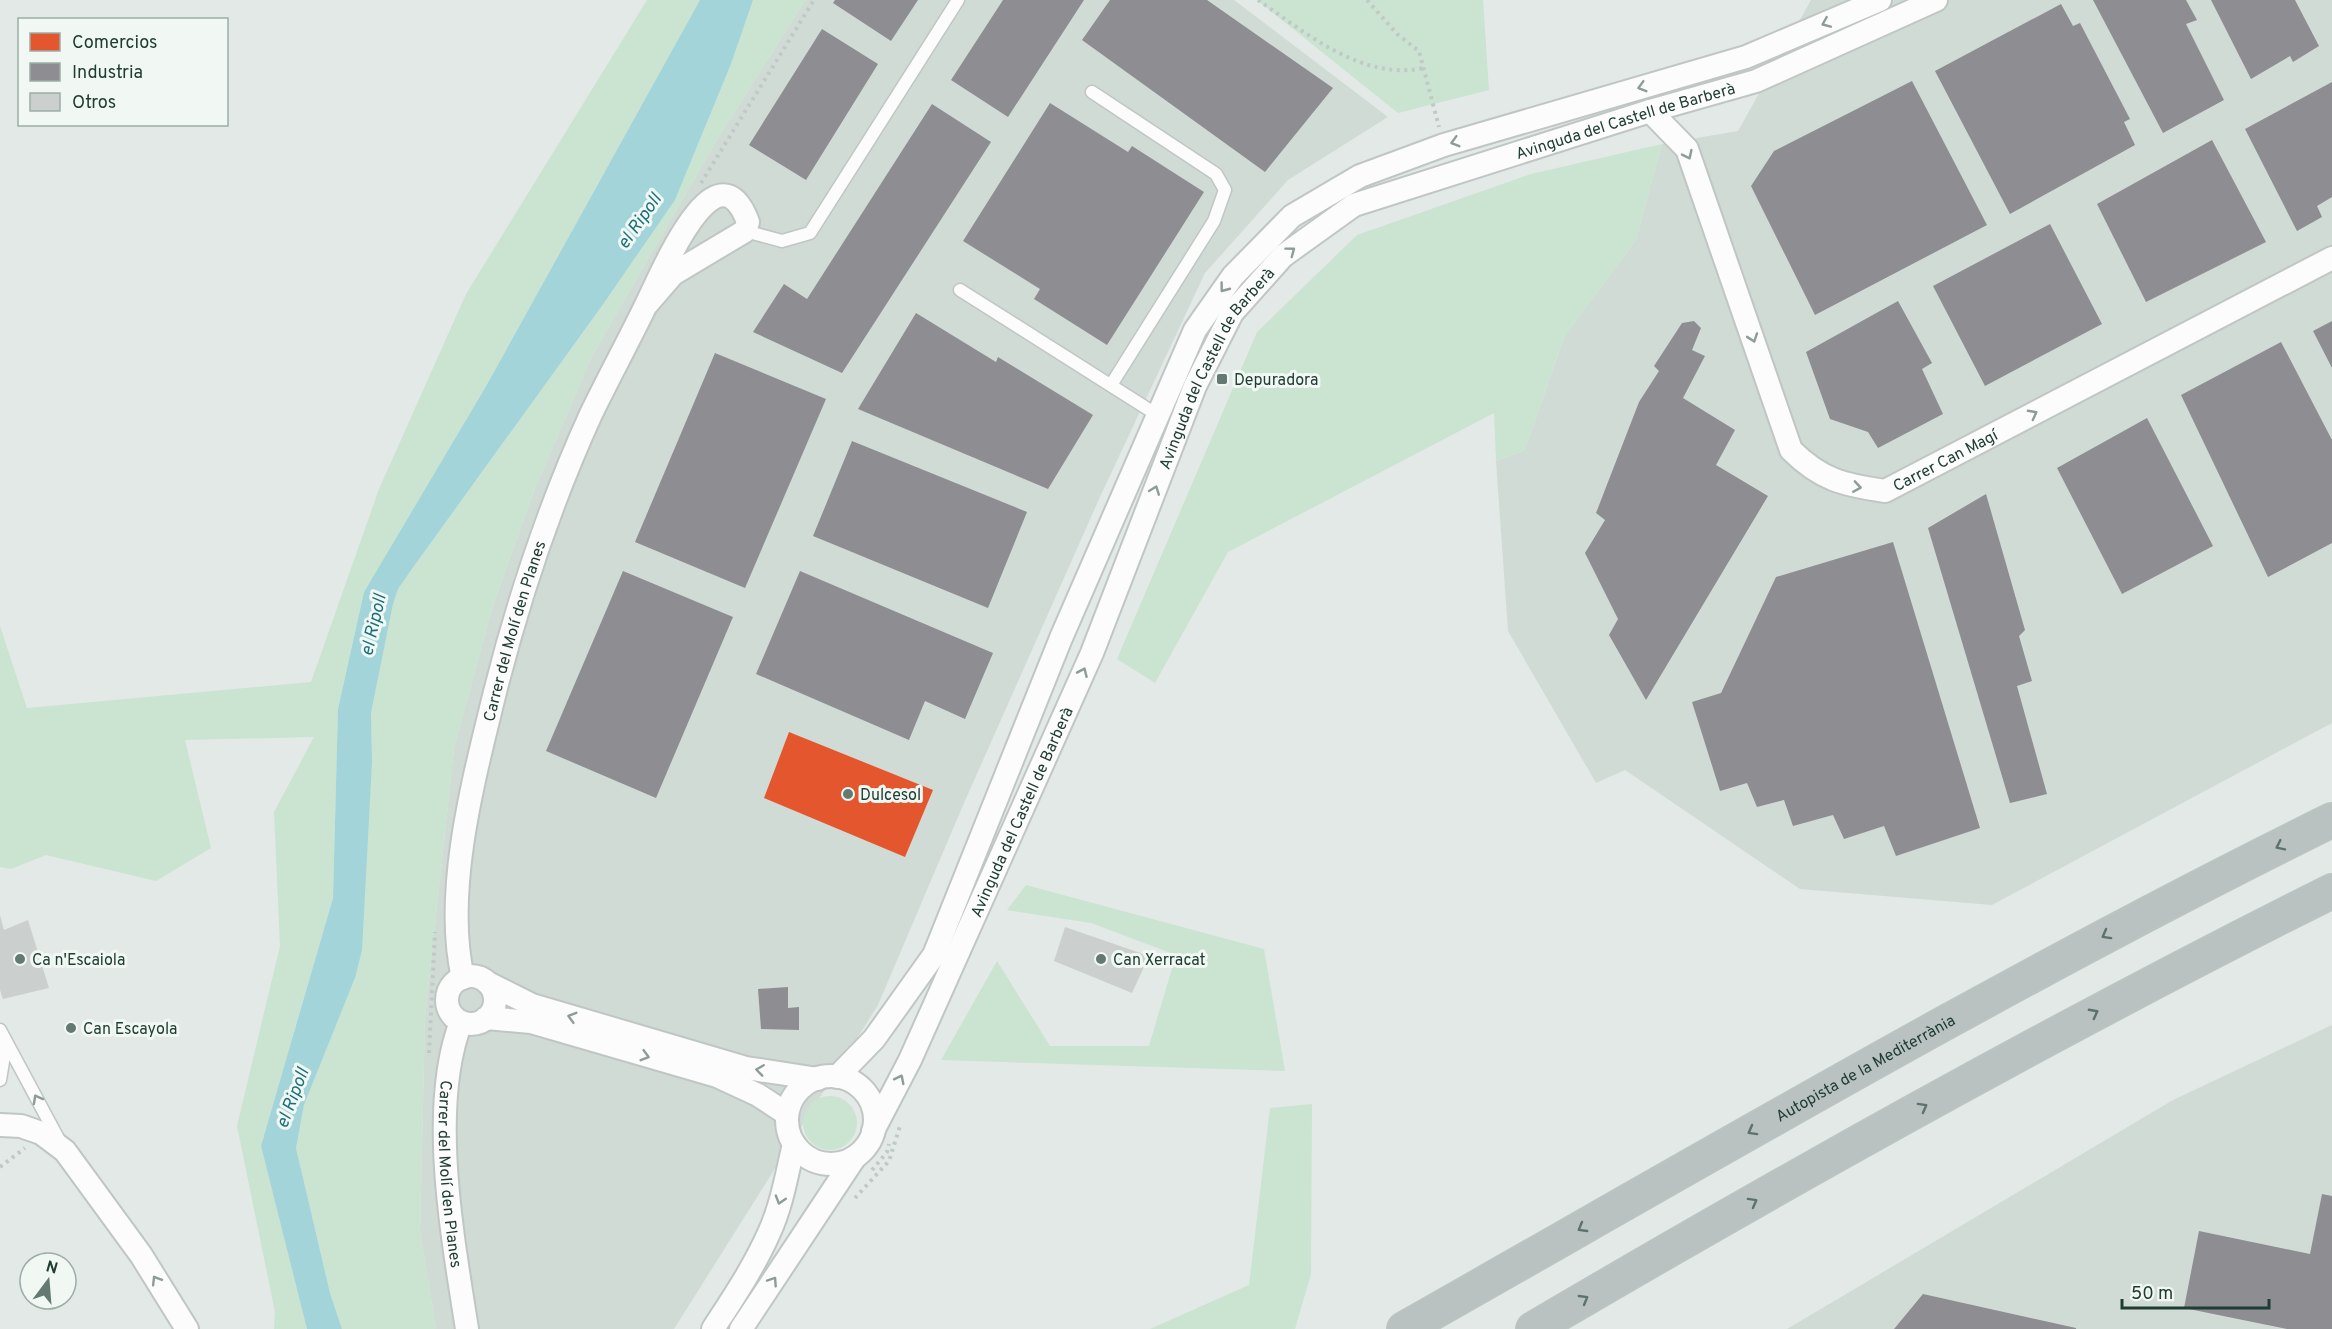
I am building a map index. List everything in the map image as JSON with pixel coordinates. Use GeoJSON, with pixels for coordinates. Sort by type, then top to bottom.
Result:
{"type":"FeatureCollection","features":[{"type":"Feature","properties":{"kind":"highway","name":"Autopista de la Mediterrània"},"geometry":{"type":"LineString","coordinates":[[1404,1329],[1982,1003],[2121,927],[2332,820]]}},
{"type":"Feature","properties":{"kind":"highway"},"geometry":{"type":"LineString","coordinates":[[1533,1329],[1993,1067],[2332,891]]}},
{"type":"Feature","properties":{"kind":"street","name":"Avinguda del Castell de Barberà"},"geometry":{"type":"LineString","coordinates":[[827,1078],[874,1039],[934,955],[1061,638],[1196,330],[1233,276],[1292,216],[1360,176],[1444,145],[1746,57],[1880,0]]}},
{"type":"Feature","properties":{"kind":"street","name":"Avinguda del Castell de Barberà"},"geometry":{"type":"LineString","coordinates":[[873,1131],[910,1060],[1092,652],[1195,386],[1232,313],[1283,256],[1354,205],[1650,111],[1756,81],[1936,0]]}},
{"type":"Feature","properties":{"kind":"street","name":"Carrer Can Magí"},"geometry":{"type":"LineString","coordinates":[[1650,111],[1687,149],[1791,450],[1808,467],[1840,484],[1885,491],[2332,258]]}},
{"type":"Feature","properties":{"kind":"street","name":"Carrer del Molí den Planes"},"geometry":{"type":"LineString","coordinates":[[463,978],[456,935],[457,901],[471,789],[512,624],[554,505],[591,416],[681,234],[716,196],[727,196],[737,202],[748,222],[745,231],[674,274],[648,303]]}},
{"type":"Feature","properties":{"kind":"street"},"geometry":{"type":"LineString","coordinates":[[488,983],[495,997],[492,1012],[474,1024],[461,1022],[454,1017],[447,1003],[451,987],[463,978],[476,977],[488,983],[532,1005],[746,1068],[851,1082],[863,1090],[871,1102],[874,1117],[873,1131],[869,1141],[855,1157],[741,1329]]}},
{"type":"Feature","properties":{"kind":"street"},"geometry":{"type":"LineString","coordinates":[[486,1018],[531,1022],[717,1076],[758,1095],[787,1114]]}},
{"type":"Feature","properties":{"kind":"street","name":"Carrer del Molí den Planes"},"geometry":{"type":"LineString","coordinates":[[461,1022],[450,1058],[446,1116],[450,1220],[467,1329]]}},
{"type":"Feature","properties":{"kind":"street"},"geometry":{"type":"LineString","coordinates":[[827,1078],[797,1092],[787,1114],[789,1135],[803,1154],[815,1161],[828,1164],[855,1157]]}},
{"type":"Feature","properties":{"kind":"street"},"geometry":{"type":"LineString","coordinates":[[0,1125],[21,1126],[41,1133],[65,1151],[141,1255],[188,1329]]}},
{"type":"Feature","properties":{"kind":"street"},"geometry":{"type":"LineString","coordinates":[[713,1329],[753,1264],[770,1231],[782,1196],[794,1144]]}},
{"type":"Feature","properties":{"kind":"lane"},"geometry":{"type":"LineString","coordinates":[[745,231],[782,241],[810,233],[958,0]]}},
{"type":"Feature","properties":{"kind":"lane"},"geometry":{"type":"LineString","coordinates":[[1092,92],[1216,174],[1225,190],[1214,221],[1111,385]]}},
{"type":"Feature","properties":{"kind":"lane"},"geometry":{"type":"LineString","coordinates":[[960,290],[1159,416]]}},
{"type":"Feature","properties":{"kind":"lane"},"geometry":{"type":"LineString","coordinates":[[0,1030],[65,1151]]}},
{"type":"Feature","properties":{"kind":"lane"},"geometry":{"type":"LineString","coordinates":[[0,1080],[6,1043]]}},
{"type":"Feature","properties":{"kind":"path"},"geometry":{"type":"LineString","coordinates":[[712,165],[814,0]]}},
{"type":"Feature","properties":{"kind":"path"},"geometry":{"type":"LineString","coordinates":[[1258,0],[1317,42],[1351,58],[1403,72],[1423,68]]}},
{"type":"Feature","properties":{"kind":"path"},"geometry":{"type":"LineString","coordinates":[[1367,0],[1397,34],[1419,51],[1444,145]]}},
{"type":"Feature","properties":{"kind":"path"},"geometry":{"type":"LineString","coordinates":[[0,1167],[41,1133]]}},
{"type":"Feature","properties":{"kind":"shaded area"},"geometry":{"type":"Polygon","coordinates":[[[805,0],[1234,0],[1388,117],[1288,180],[1205,273],[1100,497],[964,803],[878,1005],[674,1329],[436,1329],[420,1231],[425,1018],[454,748],[491,612],[533,493],[592,356],[718,138],[805,0]]]}},
{"type":"Feature","properties":{"kind":"shaded area"},"geometry":{"type":"Polygon","coordinates":[[[1811,0],[2332,0],[2332,723],[1992,905],[1800,889],[1625,770],[1596,783],[1508,631],[1496,461],[1525,450],[1564,337],[1636,240],[1662,144],[1738,131],[1811,0]]]}},
{"type":"Feature","properties":{"kind":"shaded area"},"geometry":{"type":"Polygon","coordinates":[[[2332,1025],[2332,1329],[1787,1329],[2173,1100],[2332,1025]]]}},
{"type":"Feature","properties":{"kind":"green space"},"geometry":{"type":"Polygon","coordinates":[[[647,0],[700,0],[485,388],[364,592],[338,709],[333,898],[261,1146],[307,1329],[274,1329],[275,1312],[237,1126],[280,946],[274,812],[314,737],[185,740],[211,848],[156,881],[46,855],[11,869],[0,867],[0,626],[27,708],[311,682],[379,489],[466,294],[647,0]]]}},
{"type":"Feature","properties":{"kind":"green space"},"geometry":{"type":"Polygon","coordinates":[[[753,0],[805,0],[718,138],[592,356],[533,493],[491,612],[454,748],[425,1018],[420,1231],[436,1329],[342,1329],[330,1293],[296,1148],[304,1105],[355,978],[372,762],[371,713],[393,603],[398,589],[414,566],[604,303],[675,200],[731,64],[753,0]]]}},
{"type":"Feature","properties":{"kind":"green space"},"geometry":{"type":"Polygon","coordinates":[[[1257,0],[1483,0],[1489,90],[1398,113],[1257,0]]]}},
{"type":"Feature","properties":{"kind":"green space"},"geometry":{"type":"Polygon","coordinates":[[[1662,144],[1636,240],[1564,337],[1525,450],[1496,461],[1494,413],[1228,552],[1155,683],[1117,659],[1257,332],[1357,235],[1531,174],[1662,144]]]}},
{"type":"Feature","properties":{"kind":"green space"},"geometry":{"type":"Polygon","coordinates":[[[1026,885],[1264,949],[1285,1071],[941,1060],[997,961],[1050,1046],[1149,1046],[1176,955],[1091,923],[1007,910],[1026,885]]]}},
{"type":"Feature","properties":{"kind":"green space"},"geometry":{"type":"Polygon","coordinates":[[[825,1096],[835,1096],[845,1100],[853,1108],[857,1123],[853,1138],[845,1146],[835,1150],[825,1150],[815,1146],[807,1138],[803,1128],[803,1118],[807,1108],[815,1100],[825,1096]]]}},
{"type":"Feature","properties":{"kind":"green space"},"geometry":{"type":"Polygon","coordinates":[[[1312,1104],[1311,1274],[1295,1329],[1150,1329],[1249,1285],[1270,1108],[1312,1104]]]}},
{"type":"Feature","properties":{"kind":"water","name":"el Ripoll"},"geometry":{"type":"Polygon","coordinates":[[[700,0],[753,0],[731,64],[675,200],[604,303],[414,566],[398,589],[393,604],[371,713],[372,762],[362,950],[355,978],[304,1105],[296,1148],[330,1293],[342,1329],[307,1329],[261,1146],[333,898],[338,709],[364,592],[485,388],[700,0]]]}},
{"type":"Feature","properties":{"kind":"building: Comercios","name":"Dulcesol"},"geometry":{"type":"Polygon","coordinates":[[[789,732],[933,790],[905,857],[764,798],[789,732]]]}},
{"type":"Feature","properties":{"kind":"building: Industria"},"geometry":{"type":"Polygon","coordinates":[[[835,0],[918,0],[891,41],[833,3],[835,0]]]}},
{"type":"Feature","properties":{"kind":"building: Industria"},"geometry":{"type":"Polygon","coordinates":[[[1003,0],[1084,0],[1008,117],[951,80],[1003,0]]]}},
{"type":"Feature","properties":{"kind":"building: Industria"},"geometry":{"type":"Polygon","coordinates":[[[1110,0],[1207,0],[1333,88],[1265,172],[1082,40],[1110,0]]]}},
{"type":"Feature","properties":{"kind":"building: Industria"},"geometry":{"type":"Polygon","coordinates":[[[2093,0],[2186,0],[2197,20],[2186,24],[2224,100],[2163,133],[2093,0]]]}},
{"type":"Feature","properties":{"kind":"building: Industria"},"geometry":{"type":"Polygon","coordinates":[[[2211,0],[2295,0],[2319,46],[2293,62],[2290,56],[2251,79],[2211,0]]]}},
{"type":"Feature","properties":{"kind":"building: Industria"},"geometry":{"type":"Polygon","coordinates":[[[2061,4],[2073,26],[2080,23],[2130,119],[2124,122],[2135,145],[2010,214],[1935,71],[2061,4]]]}},
{"type":"Feature","properties":{"kind":"building: Industria"},"geometry":{"type":"Polygon","coordinates":[[[822,29],[878,64],[806,180],[749,145],[822,29]]]}},
{"type":"Feature","properties":{"kind":"building: Industria"},"geometry":{"type":"Polygon","coordinates":[[[1912,81],[1987,225],[1815,315],[1751,186],[1774,151],[1912,81]]]}},
{"type":"Feature","properties":{"kind":"building: Industria"},"geometry":{"type":"Polygon","coordinates":[[[2332,82],[2332,197],[2317,206],[2322,217],[2297,231],[2245,129],[2332,82]]]}},
{"type":"Feature","properties":{"kind":"building: Industria"},"geometry":{"type":"Polygon","coordinates":[[[1050,103],[1128,152],[1132,146],[1204,192],[1107,345],[1034,299],[1040,289],[963,241],[1050,103]]]}},
{"type":"Feature","properties":{"kind":"building: Industria"},"geometry":{"type":"Polygon","coordinates":[[[932,104],[991,142],[842,373],[753,332],[784,284],[807,299],[932,104]]]}},
{"type":"Feature","properties":{"kind":"building: Industria"},"geometry":{"type":"Polygon","coordinates":[[[2212,140],[2266,242],[2146,302],[2097,204],[2212,140]]]}},
{"type":"Feature","properties":{"kind":"building: Industria"},"geometry":{"type":"Polygon","coordinates":[[[2050,224],[2102,324],[1985,386],[1933,286],[2050,224]]]}},
{"type":"Feature","properties":{"kind":"building: Industria"},"geometry":{"type":"Polygon","coordinates":[[[1898,301],[1932,363],[1922,369],[1943,414],[1878,448],[1868,432],[1830,419],[1806,352],[1898,301]]]}},
{"type":"Feature","properties":{"kind":"building: Industria"},"geometry":{"type":"Polygon","coordinates":[[[916,313],[996,362],[998,357],[1093,415],[1048,489],[858,409],[916,313]]]}},
{"type":"Feature","properties":{"kind":"building: Industria"},"geometry":{"type":"Polygon","coordinates":[[[1694,321],[1701,328],[1692,350],[1705,356],[1683,398],[1735,430],[1716,465],[1768,496],[1646,700],[1609,635],[1618,619],[1585,553],[1605,520],[1596,513],[1639,402],[1659,371],[1654,366],[1682,323],[1694,321]]]}},
{"type":"Feature","properties":{"kind":"building: Industria"},"geometry":{"type":"Polygon","coordinates":[[[2332,321],[2332,368],[2313,331],[2332,321]]]}},
{"type":"Feature","properties":{"kind":"building: Industria"},"geometry":{"type":"Polygon","coordinates":[[[2281,342],[2332,440],[2332,543],[2268,577],[2181,395],[2281,342]]]}},
{"type":"Feature","properties":{"kind":"building: Industria"},"geometry":{"type":"Polygon","coordinates":[[[715,353],[826,399],[745,588],[635,542],[715,353]]]}},
{"type":"Feature","properties":{"kind":"building: Industria"},"geometry":{"type":"Polygon","coordinates":[[[2147,418],[2213,546],[2122,594],[2057,468],[2147,418]]]}},
{"type":"Feature","properties":{"kind":"building: Industria"},"geometry":{"type":"Polygon","coordinates":[[[852,441],[1027,512],[988,608],[813,536],[852,441]]]}},
{"type":"Feature","properties":{"kind":"building: Industria"},"geometry":{"type":"Polygon","coordinates":[[[1986,494],[2025,630],[2019,636],[2032,681],[2017,686],[2047,794],[2010,803],[1928,528],[1986,494]]]}},
{"type":"Feature","properties":{"kind":"building: Industria"},"geometry":{"type":"Polygon","coordinates":[[[1893,542],[1980,828],[1896,856],[1884,826],[1844,839],[1833,815],[1793,826],[1784,800],[1757,807],[1747,783],[1720,791],[1692,702],[1721,693],[1776,577],[1893,542]]]}},
{"type":"Feature","properties":{"kind":"building: Industria"},"geometry":{"type":"Polygon","coordinates":[[[623,571],[733,617],[656,798],[546,751],[623,571]]]}},
{"type":"Feature","properties":{"kind":"building: Industria"},"geometry":{"type":"Polygon","coordinates":[[[800,571],[993,653],[965,719],[925,701],[909,740],[756,674],[800,571]]]}},
{"type":"Feature","properties":{"kind":"building: Industria"},"geometry":{"type":"Polygon","coordinates":[[[788,987],[788,1008],[799,1007],[799,1030],[761,1029],[758,989],[788,987]]]}},
{"type":"Feature","properties":{"kind":"building: Industria"},"geometry":{"type":"Polygon","coordinates":[[[2322,1194],[2332,1196],[2332,1329],[2287,1329],[2184,1308],[2199,1231],[2310,1254],[2322,1194]]]}},
{"type":"Feature","properties":{"kind":"building: Industria"},"geometry":{"type":"Polygon","coordinates":[[[1923,1294],[2076,1328],[2076,1329],[1894,1329],[1923,1294]]]}},
{"type":"Feature","properties":{"kind":"building: Otros","name":"Ca n'Escaiola"},"geometry":{"type":"Polygon","coordinates":[[[0,915],[4,930],[28,920],[49,988],[3,999],[0,990],[0,915]]]}},
{"type":"Feature","properties":{"kind":"building: Otros","name":"Can Xerracat"},"geometry":{"type":"Polygon","coordinates":[[[1065,927],[1149,956],[1132,993],[1054,961],[1065,927]]]}},
{"type":"Feature","properties":{"kind":"place","name":"Depuradora"},"geometry":{"type":"Point","coordinates":[1222,379]}},
{"type":"Feature","properties":{"kind":"place","name":"Dulcesol"},"geometry":{"type":"Point","coordinates":[848,794]}},
{"type":"Feature","properties":{"kind":"place","name":"Ca n'Escaiola"},"geometry":{"type":"Point","coordinates":[20,959]}},
{"type":"Feature","properties":{"kind":"place","name":"Can Xerracat"},"geometry":{"type":"Point","coordinates":[1101,959]}},
{"type":"Feature","properties":{"kind":"place","name":"Can Escayola"},"geometry":{"type":"Point","coordinates":[71,1028]}}]}
